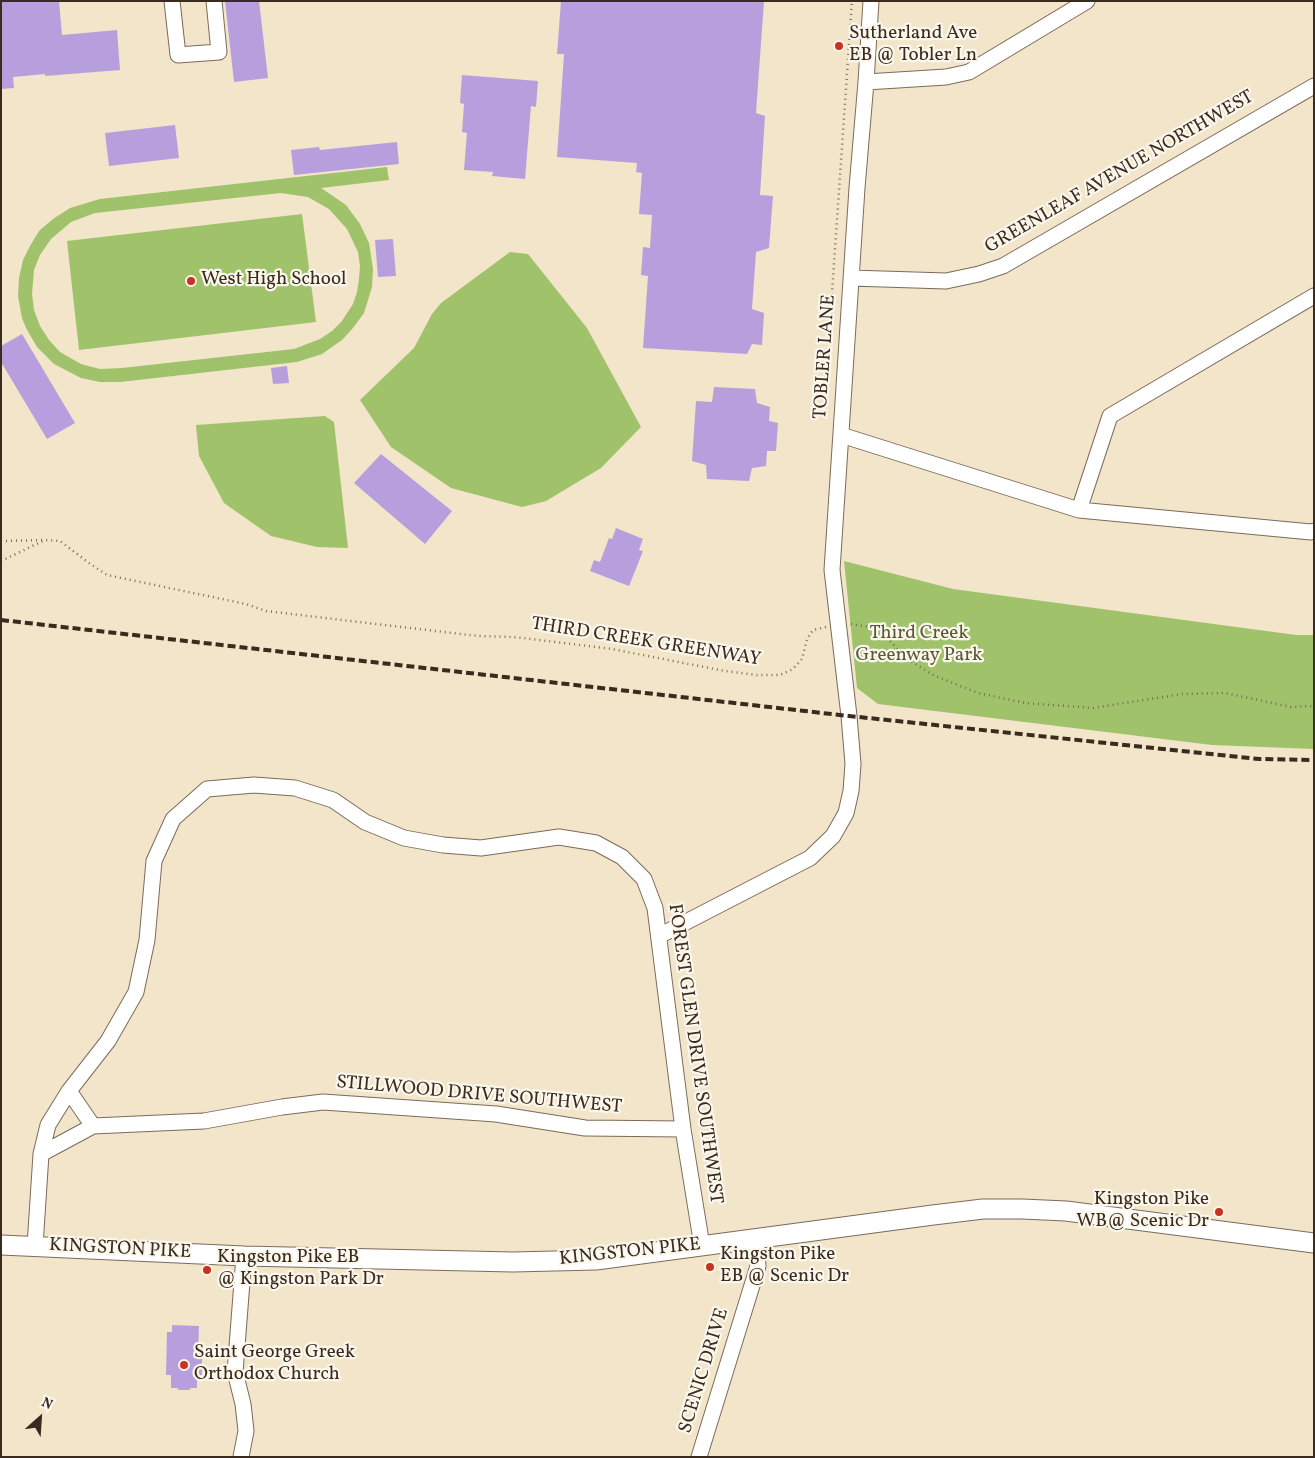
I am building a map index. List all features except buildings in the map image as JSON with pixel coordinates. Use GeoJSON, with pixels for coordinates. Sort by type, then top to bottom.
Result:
{"type":"FeatureCollection","features":[{"type":"Feature","properties":{"kind":"main road","name":"KINGSTON PIKE"},"geometry":{"type":"LineString","coordinates":[[1,1245],[244,1256],[532,1261],[596,1260],[983,1209],[1066,1211],[1314,1243]]}},
{"type":"Feature","properties":{"kind":"street"},"geometry":{"type":"LineString","coordinates":[[172,1],[178,55],[219,52],[214,1]]}},
{"type":"Feature","properties":{"kind":"street","name":"TOBLER LANE"},"geometry":{"type":"LineString","coordinates":[[659,936],[810,858],[833,836],[846,813],[851,791],[853,764],[850,716],[832,570],[871,1]]}},
{"type":"Feature","properties":{"kind":"street"},"geometry":{"type":"LineString","coordinates":[[866,82],[946,77],[969,72],[1087,1]]}},
{"type":"Feature","properties":{"kind":"street","name":"GREENLEAF AVENUE NORTHWEST"},"geometry":{"type":"LineString","coordinates":[[851,278],[946,281],[979,274],[1003,266],[1314,86]]}},
{"type":"Feature","properties":{"kind":"street"},"geometry":{"type":"LineString","coordinates":[[1079,510],[1110,416],[1314,296]]}},
{"type":"Feature","properties":{"kind":"street"},"geometry":{"type":"LineString","coordinates":[[841,435],[1079,510],[1311,532],[1314,530]]}},
{"type":"Feature","properties":{"kind":"street","name":"FOREST GLEN DRIVE SOUTHWEST"},"geometry":{"type":"LineString","coordinates":[[35,1246],[41,1154],[48,1125],[69,1091],[108,1041],[136,992],[148,940],[154,861],[173,819],[208,789],[254,785],[295,788],[333,800],[365,822],[404,838],[442,845],[481,848],[559,837],[596,843],[622,857],[644,879],[655,908],[683,1129],[702,1246]]}},
{"type":"Feature","properties":{"kind":"street"},"geometry":{"type":"LineString","coordinates":[[69,1091],[93,1126]]}},
{"type":"Feature","properties":{"kind":"street","name":"STILLWOOD DRIVE SOUTHWEST"},"geometry":{"type":"LineString","coordinates":[[41,1154],[93,1126],[204,1121],[282,1107],[323,1102],[496,1114],[585,1128],[683,1129]]}},
{"type":"Feature","properties":{"kind":"street","name":"SCENIC DRIVE"},"geometry":{"type":"LineString","coordinates":[[699,1457],[758,1266],[756,1239]]}},
{"type":"Feature","properties":{"kind":"street"},"geometry":{"type":"LineString","coordinates":[[241,1457],[246,1431],[243,1404],[235,1372],[244,1256]]}},
{"type":"Feature","properties":{"kind":"path","name":"THIRD CREEK GREENWAY"},"geometry":{"type":"LineString","coordinates":[[45,540],[60,541],[89,564],[107,574],[246,604],[266,611],[478,636],[514,637],[572,644],[725,672],[780,675],[793,669],[802,659],[807,639],[812,630],[857,624],[880,629],[904,657],[933,675],[978,693],[1025,703],[1093,708],[1182,694],[1225,693],[1291,707],[1314,706]]}},
{"type":"Feature","properties":{"kind":"path"},"geometry":{"type":"LineString","coordinates":[[1,541],[45,540]]}},
{"type":"Feature","properties":{"kind":"path"},"geometry":{"type":"LineString","coordinates":[[1,561],[45,540]]}},
{"type":"Feature","properties":{"kind":"green space"},"geometry":{"type":"Polygon","coordinates":[[[387,167],[389,180],[321,188],[346,205],[360,224],[369,243],[373,269],[372,287],[364,313],[342,340],[322,354],[297,362],[120,382],[100,382],[81,378],[54,364],[37,347],[26,328],[18,296],[23,260],[39,231],[70,208],[100,199],[387,167]],[[281,193],[95,213],[71,222],[51,239],[40,255],[34,270],[32,294],[34,310],[40,326],[60,352],[81,364],[100,369],[294,349],[320,339],[342,321],[353,304],[357,292],[360,266],[358,252],[347,229],[329,209],[308,197],[281,193]]]}},
{"type":"Feature","properties":{"kind":"green space","name":"West High School"},"geometry":{"type":"Polygon","coordinates":[[[302,214],[316,322],[79,350],[67,241],[302,214]]]}},
{"type":"Feature","properties":{"kind":"green space"},"geometry":{"type":"Polygon","coordinates":[[[510,252],[528,254],[587,328],[641,427],[601,468],[546,501],[522,507],[451,488],[391,447],[360,400],[414,348],[432,314],[441,303],[510,252]]]}},
{"type":"Feature","properties":{"kind":"green space"},"geometry":{"type":"Polygon","coordinates":[[[325,416],[334,422],[348,548],[317,547],[271,536],[224,503],[199,456],[196,425],[325,416]]]}},
{"type":"Feature","properties":{"kind":"green space","name":"Third Creek Greenway Park"},"geometry":{"type":"Polygon","coordinates":[[[844,561],[953,589],[1296,635],[1314,635],[1314,749],[1212,745],[878,704],[857,688],[844,561]]]}},
{"type":"Feature","properties":{"kind":"railway"},"geometry":{"type":"LineString","coordinates":[[1,620],[849,716],[1259,759],[1314,760]]}},
{"type":"Feature","properties":{"kind":"place","name":"Sutherland Ave EB @ Tobler Ln"},"geometry":{"type":"Point","coordinates":[839,46]}},
{"type":"Feature","properties":{"kind":"place","name":"West High School"},"geometry":{"type":"Point","coordinates":[191,281]}},
{"type":"Feature","properties":{"kind":"place","name":"Kingston Pike WB@ Scenic Dr"},"geometry":{"type":"Point","coordinates":[1219,1212]}},
{"type":"Feature","properties":{"kind":"place","name":"Kingston Pike EB @ Scenic Dr"},"geometry":{"type":"Point","coordinates":[710,1267]}},
{"type":"Feature","properties":{"kind":"place","name":"Kingston Pike EB @ Kingston Park Dr"},"geometry":{"type":"Point","coordinates":[207,1270]}},
{"type":"Feature","properties":{"kind":"place","name":"Saint George Greek Orthodox Church"},"geometry":{"type":"Point","coordinates":[184,1365]}}]}
